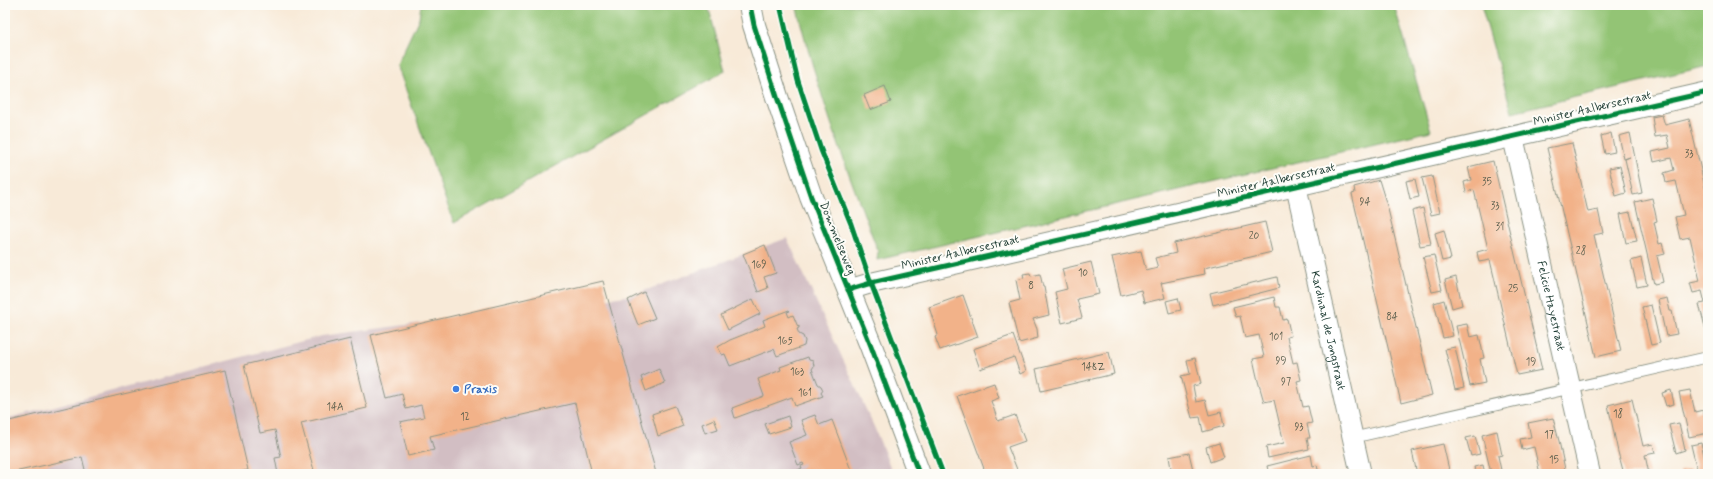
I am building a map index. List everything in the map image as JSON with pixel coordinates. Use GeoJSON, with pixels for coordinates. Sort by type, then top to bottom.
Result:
{"type":"FeatureCollection","features":[{"type":"Feature","properties":{"kind":"street","name":"Dommelseweg"},"geometry":{"type":"LineString","coordinates":[[750,5],[754,25],[776,97],[812,197],[871,346],[919,474]]}},
{"type":"Feature","properties":{"kind":"street","name":"Minister Aalbersestraat"},"geometry":{"type":"LineString","coordinates":[[848,290],[871,283],[1296,186],[1708,94]]}},
{"type":"Feature","properties":{"kind":"street","name":"Felicie Hayestraat"},"geometry":{"type":"LineString","coordinates":[[1512,137],[1590,474]]}},
{"type":"Feature","properties":{"kind":"street","name":"Kardinaal de Jongstraat"},"geometry":{"type":"LineString","coordinates":[[1296,186],[1360,474]]}},
{"type":"Feature","properties":{"kind":"lane"},"geometry":{"type":"LineString","coordinates":[[1352,438],[1708,357]]}},
{"type":"Feature","properties":{"kind":"shaded area"},"geometry":{"type":"Polygon","coordinates":[[[787,238],[875,429],[893,474],[5,474],[5,419],[322,336],[633,295],[787,238]]]}},
{"type":"Feature","properties":{"kind":"green space"},"geometry":{"type":"Polygon","coordinates":[[[421,5],[708,5],[725,71],[454,223],[397,65],[419,18],[421,5]]]}},
{"type":"Feature","properties":{"kind":"green space"},"geometry":{"type":"Polygon","coordinates":[[[796,5],[1394,5],[1431,131],[877,260],[878,251],[833,130],[813,68],[796,5]]]}},
{"type":"Feature","properties":{"kind":"green space"},"geometry":{"type":"Polygon","coordinates":[[[1481,5],[1708,5],[1708,66],[1512,112],[1481,5]]]}},
{"type":"Feature","properties":{"kind":"building"},"geometry":{"type":"Polygon","coordinates":[[[885,86],[891,102],[870,110],[864,95],[885,86]]]}},
{"type":"Feature","properties":{"kind":"building"},"geometry":{"type":"Polygon","coordinates":[[[1662,115],[1665,125],[1689,119],[1708,200],[1708,338],[1699,304],[1705,303],[1702,291],[1693,293],[1690,283],[1700,281],[1690,237],[1680,239],[1675,217],[1684,215],[1676,181],[1666,183],[1664,173],[1674,170],[1671,158],[1654,162],[1652,152],[1670,148],[1667,135],[1655,137],[1652,117],[1662,115]]]}},
{"type":"Feature","properties":{"kind":"building"},"geometry":{"type":"Polygon","coordinates":[[[1611,133],[1615,152],[1605,154],[1601,136],[1611,133]]]}},
{"type":"Feature","properties":{"kind":"building"},"geometry":{"type":"Polygon","coordinates":[[[1630,133],[1642,193],[1633,195],[1625,159],[1630,157],[1624,159],[1619,136],[1630,133]]]}},
{"type":"Feature","properties":{"kind":"building"},"geometry":{"type":"Polygon","coordinates":[[[1572,143],[1588,212],[1598,210],[1603,233],[1594,235],[1621,351],[1596,357],[1547,148],[1572,143]]]}},
{"type":"Feature","properties":{"kind":"building"},"geometry":{"type":"Polygon","coordinates":[[[1493,161],[1542,370],[1517,375],[1490,260],[1479,262],[1477,252],[1488,249],[1474,190],[1466,192],[1464,182],[1471,180],[1468,167],[1493,161]]]}},
{"type":"Feature","properties":{"kind":"building"},"geometry":{"type":"Polygon","coordinates":[[[1620,166],[1626,193],[1616,196],[1609,168],[1620,166]]]}},
{"type":"Feature","properties":{"kind":"building"},"geometry":{"type":"Polygon","coordinates":[[[1432,176],[1440,213],[1431,215],[1422,178],[1432,176]]]}},
{"type":"Feature","properties":{"kind":"building"},"geometry":{"type":"Polygon","coordinates":[[[1415,179],[1419,197],[1410,199],[1406,181],[1415,179]]]}},
{"type":"Feature","properties":{"kind":"building"},"geometry":{"type":"Polygon","coordinates":[[[1379,180],[1388,209],[1432,395],[1401,403],[1352,194],[1355,193],[1354,187],[1379,180]]]}},
{"type":"Feature","properties":{"kind":"building"},"geometry":{"type":"Polygon","coordinates":[[[1652,198],[1657,221],[1654,222],[1659,244],[1662,243],[1665,254],[1657,256],[1663,282],[1654,284],[1635,202],[1652,198]]]}},
{"type":"Feature","properties":{"kind":"building"},"geometry":{"type":"Polygon","coordinates":[[[1423,208],[1431,244],[1420,246],[1412,211],[1423,208]]]}},
{"type":"Feature","properties":{"kind":"building"},"geometry":{"type":"Polygon","coordinates":[[[1630,212],[1637,241],[1626,243],[1620,214],[1630,212]]]}},
{"type":"Feature","properties":{"kind":"building"},"geometry":{"type":"Polygon","coordinates":[[[1265,222],[1272,252],[1204,268],[1205,274],[1161,283],[1165,298],[1144,303],[1141,290],[1121,295],[1112,257],[1141,251],[1146,271],[1158,268],[1155,258],[1176,253],[1174,243],[1265,222]]]}},
{"type":"Feature","properties":{"kind":"building"},"geometry":{"type":"Polygon","coordinates":[[[1444,230],[1451,259],[1442,261],[1435,233],[1444,230]]]}},
{"type":"Feature","properties":{"kind":"building"},"geometry":{"type":"Polygon","coordinates":[[[765,245],[776,273],[764,277],[768,288],[758,292],[743,254],[765,245]]]}},
{"type":"Feature","properties":{"kind":"building"},"geometry":{"type":"Polygon","coordinates":[[[1434,255],[1442,290],[1432,292],[1423,257],[1434,255]]]}},
{"type":"Feature","properties":{"kind":"building"},"geometry":{"type":"Polygon","coordinates":[[[1641,258],[1647,285],[1637,287],[1631,261],[1641,258]]]}},
{"type":"Feature","properties":{"kind":"building"},"geometry":{"type":"Polygon","coordinates":[[[1091,262],[1099,294],[1077,299],[1082,318],[1062,323],[1055,292],[1067,289],[1062,269],[1091,262]]]}},
{"type":"Feature","properties":{"kind":"building"},"geometry":{"type":"Polygon","coordinates":[[[1030,273],[1031,276],[1040,274],[1049,315],[1033,319],[1037,329],[1038,338],[1019,343],[1009,303],[1020,300],[1016,280],[1024,278],[1023,274],[1030,273]]]}},
{"type":"Feature","properties":{"kind":"building"},"geometry":{"type":"Polygon","coordinates":[[[1277,277],[1279,288],[1213,305],[1210,293],[1277,277]]]}},
{"type":"Feature","properties":{"kind":"building"},"geometry":{"type":"Polygon","coordinates":[[[1456,277],[1462,305],[1452,308],[1445,280],[1456,277]]]}},
{"type":"Feature","properties":{"kind":"building"},"geometry":{"type":"Polygon","coordinates":[[[603,281],[656,473],[592,474],[575,403],[430,436],[434,450],[408,456],[400,422],[424,417],[421,405],[406,409],[402,394],[387,398],[371,335],[603,281]]]}},
{"type":"Feature","properties":{"kind":"building"},"geometry":{"type":"Polygon","coordinates":[[[644,292],[655,318],[638,325],[628,300],[644,292]]]}},
{"type":"Feature","properties":{"kind":"building"},"geometry":{"type":"Polygon","coordinates":[[[963,295],[978,337],[940,350],[935,337],[938,335],[929,307],[963,295]]]}},
{"type":"Feature","properties":{"kind":"building"},"geometry":{"type":"Polygon","coordinates":[[[1274,297],[1276,307],[1280,307],[1283,320],[1287,319],[1291,336],[1287,337],[1293,363],[1297,362],[1301,380],[1297,381],[1303,407],[1308,406],[1312,423],[1307,424],[1310,438],[1307,438],[1309,449],[1268,458],[1266,447],[1284,443],[1274,400],[1264,402],[1258,381],[1253,359],[1264,357],[1259,335],[1245,338],[1240,316],[1236,317],[1233,307],[1274,297]]]}},
{"type":"Feature","properties":{"kind":"building"},"geometry":{"type":"Polygon","coordinates":[[[1178,298],[1181,310],[1169,313],[1166,301],[1178,298]]]}},
{"type":"Feature","properties":{"kind":"building"},"geometry":{"type":"Polygon","coordinates":[[[1667,298],[1670,311],[1672,311],[1677,334],[1666,336],[1658,300],[1667,298]]]}},
{"type":"Feature","properties":{"kind":"building"},"geometry":{"type":"Polygon","coordinates":[[[753,299],[760,314],[728,330],[721,315],[753,299]]]}},
{"type":"Feature","properties":{"kind":"building"},"geometry":{"type":"Polygon","coordinates":[[[1444,300],[1453,336],[1443,338],[1434,303],[1444,300]]]}},
{"type":"Feature","properties":{"kind":"building"},"geometry":{"type":"Polygon","coordinates":[[[1651,305],[1660,343],[1651,345],[1642,307],[1651,305]]]}},
{"type":"Feature","properties":{"kind":"building"},"geometry":{"type":"Polygon","coordinates":[[[789,310],[790,311],[787,312],[789,317],[793,315],[798,327],[799,326],[797,329],[799,334],[803,336],[805,341],[804,346],[777,356],[774,349],[730,366],[725,354],[722,355],[718,347],[730,340],[765,326],[763,320],[789,310]]]}},
{"type":"Feature","properties":{"kind":"building"},"geometry":{"type":"Polygon","coordinates":[[[1467,324],[1470,337],[1479,335],[1484,358],[1480,359],[1485,383],[1470,386],[1456,326],[1467,324]]]}},
{"type":"Feature","properties":{"kind":"building"},"geometry":{"type":"Polygon","coordinates":[[[1013,335],[1026,371],[1020,374],[1014,357],[980,369],[973,349],[1013,335]]]}},
{"type":"Feature","properties":{"kind":"building"},"geometry":{"type":"Polygon","coordinates":[[[350,339],[367,408],[301,423],[315,474],[278,474],[275,458],[281,457],[275,430],[260,433],[244,365],[350,339]]]}},
{"type":"Feature","properties":{"kind":"building"},"geometry":{"type":"Polygon","coordinates":[[[1455,347],[1464,388],[1455,390],[1445,349],[1455,347]]]}},
{"type":"Feature","properties":{"kind":"building"},"geometry":{"type":"Polygon","coordinates":[[[1109,352],[1114,374],[1041,391],[1036,369],[1109,352]]]}},
{"type":"Feature","properties":{"kind":"building"},"geometry":{"type":"Polygon","coordinates":[[[808,357],[809,360],[813,361],[814,366],[812,369],[818,384],[823,390],[821,393],[823,396],[795,406],[792,397],[735,418],[732,408],[764,396],[758,379],[781,370],[780,367],[808,357]]]}},
{"type":"Feature","properties":{"kind":"building"},"geometry":{"type":"Polygon","coordinates":[[[1195,358],[1201,384],[1193,386],[1196,402],[1205,400],[1209,415],[1221,412],[1224,426],[1203,432],[1200,417],[1192,418],[1181,376],[1190,374],[1187,360],[1195,358]]]}},
{"type":"Feature","properties":{"kind":"building"},"geometry":{"type":"Polygon","coordinates":[[[659,369],[665,383],[646,391],[641,377],[659,369]]]}},
{"type":"Feature","properties":{"kind":"building"},"geometry":{"type":"Polygon","coordinates":[[[225,370],[248,470],[230,474],[86,474],[82,457],[5,474],[5,422],[225,370]]]}},
{"type":"Feature","properties":{"kind":"building"},"geometry":{"type":"Polygon","coordinates":[[[994,383],[999,398],[991,401],[998,421],[1015,415],[1025,441],[1008,447],[1018,472],[1013,474],[986,474],[957,396],[994,383]]]}},
{"type":"Feature","properties":{"kind":"building"},"geometry":{"type":"Polygon","coordinates":[[[1671,390],[1674,404],[1666,406],[1662,393],[1671,390]]]}},
{"type":"Feature","properties":{"kind":"building"},"geometry":{"type":"Polygon","coordinates":[[[1690,390],[1695,412],[1703,410],[1708,433],[1689,437],[1679,392],[1690,390]]]}},
{"type":"Feature","properties":{"kind":"building"},"geometry":{"type":"Polygon","coordinates":[[[1632,399],[1643,446],[1653,444],[1655,453],[1645,455],[1649,474],[1624,474],[1618,452],[1608,405],[1632,399]]]}},
{"type":"Feature","properties":{"kind":"building"},"geometry":{"type":"Polygon","coordinates":[[[675,406],[683,426],[658,436],[652,414],[675,406]]]}},
{"type":"Feature","properties":{"kind":"building"},"geometry":{"type":"Polygon","coordinates":[[[815,415],[819,425],[832,420],[851,470],[840,474],[797,474],[796,471],[804,465],[803,463],[798,465],[789,442],[807,435],[801,420],[815,415]]]}},
{"type":"Feature","properties":{"kind":"building"},"geometry":{"type":"Polygon","coordinates":[[[788,416],[791,427],[769,434],[765,424],[788,416]]]}},
{"type":"Feature","properties":{"kind":"building"},"geometry":{"type":"Polygon","coordinates":[[[1553,418],[1566,474],[1540,474],[1534,447],[1522,450],[1520,439],[1531,437],[1528,423],[1553,418]]]}},
{"type":"Feature","properties":{"kind":"building"},"geometry":{"type":"Polygon","coordinates":[[[714,419],[718,429],[705,433],[702,424],[714,419]]]}},
{"type":"Feature","properties":{"kind":"building"},"geometry":{"type":"Polygon","coordinates":[[[1679,423],[1685,450],[1676,453],[1669,425],[1679,423]]]}},
{"type":"Feature","properties":{"kind":"building"},"geometry":{"type":"Polygon","coordinates":[[[1497,431],[1502,455],[1498,456],[1501,470],[1491,473],[1482,435],[1497,431]]]}},
{"type":"Feature","properties":{"kind":"building"},"geometry":{"type":"Polygon","coordinates":[[[1475,436],[1480,454],[1471,456],[1466,438],[1475,436]]]}},
{"type":"Feature","properties":{"kind":"building"},"geometry":{"type":"Polygon","coordinates":[[[1219,443],[1224,457],[1210,462],[1206,447],[1219,443]]]}},
{"type":"Feature","properties":{"kind":"building"},"geometry":{"type":"Polygon","coordinates":[[[1701,443],[1708,471],[1698,474],[1691,445],[1701,443]]]}},
{"type":"Feature","properties":{"kind":"building"},"geometry":{"type":"Polygon","coordinates":[[[1443,444],[1450,474],[1417,474],[1412,451],[1443,444]]]}},
{"type":"Feature","properties":{"kind":"building"},"geometry":{"type":"Polygon","coordinates":[[[1189,453],[1194,474],[1172,474],[1169,457],[1189,453]]]}},
{"type":"Feature","properties":{"kind":"building"},"geometry":{"type":"Polygon","coordinates":[[[1311,455],[1313,466],[1317,465],[1319,474],[1269,474],[1267,466],[1311,455]]]}},
{"type":"Feature","properties":{"kind":"building"},"geometry":{"type":"Polygon","coordinates":[[[1483,465],[1485,474],[1476,474],[1474,467],[1483,465]]]}},
{"type":"Feature","properties":{"kind":"building"},"geometry":{"type":"Polygon","coordinates":[[[1690,469],[1691,474],[1680,474],[1680,471],[1690,469]]]}},
{"type":"Feature","properties":{"kind":"cycle path"},"geometry":{"type":"LineString","coordinates":[[750,5],[754,25],[811,197],[871,346],[919,474]]}},
{"type":"Feature","properties":{"kind":"cycle path"},"geometry":{"type":"LineString","coordinates":[[780,5],[798,81],[821,150],[851,224],[871,283],[943,474]]}},
{"type":"Feature","properties":{"kind":"cycle path"},"geometry":{"type":"LineString","coordinates":[[848,290],[871,283],[1708,92]]}},
{"type":"Feature","properties":{"kind":"place","name":"Praxis"},"geometry":{"type":"Point","coordinates":[456,389]}}]}
